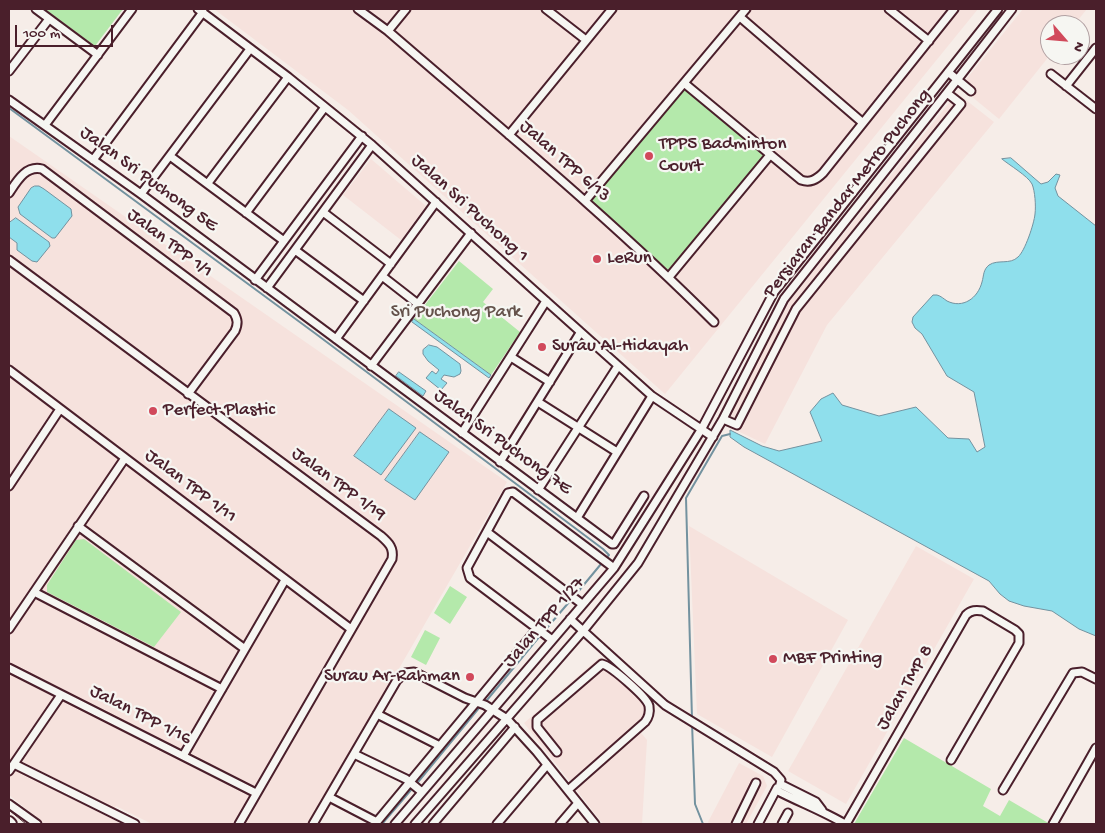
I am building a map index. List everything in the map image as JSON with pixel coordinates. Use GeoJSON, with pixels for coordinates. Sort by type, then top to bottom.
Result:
{"type":"FeatureCollection","features":[{"type":"Feature","properties":{"kind":"street"},"geometry":{"type":"LineString","coordinates":[[36,9],[98,54]]}},
{"type":"Feature","properties":{"kind":"street"},"geometry":{"type":"LineString","coordinates":[[45,125],[132,9]]}},
{"type":"Feature","properties":{"kind":"street","name":"Jalan TPP 6/13"},"geometry":{"type":"LineString","coordinates":[[358,9],[388,31],[585,201],[669,277],[714,322]]}},
{"type":"Feature","properties":{"kind":"street"},"geometry":{"type":"LineString","coordinates":[[388,31],[406,9]]}},
{"type":"Feature","properties":{"kind":"street"},"geometry":{"type":"LineString","coordinates":[[546,9],[586,40]]}},
{"type":"Feature","properties":{"kind":"street"},"geometry":{"type":"LineString","coordinates":[[509,135],[612,9]]}},
{"type":"Feature","properties":{"kind":"street"},"geometry":{"type":"LineString","coordinates":[[585,201],[746,9]]}},
{"type":"Feature","properties":{"kind":"street"},"geometry":{"type":"LineString","coordinates":[[889,9],[929,41]]}},
{"type":"Feature","properties":{"kind":"street"},"geometry":{"type":"LineString","coordinates":[[684,83],[794,175],[807,182],[818,178],[954,9]]}},
{"type":"Feature","properties":{"kind":"street","name":"Persiaran Bandar Metro Puchong"},"geometry":{"type":"LineString","coordinates":[[701,430],[774,292],[998,9]]}},
{"type":"Feature","properties":{"kind":"street","name":"Persiaran Bandar Metro Puchong"},"geometry":{"type":"LineString","coordinates":[[713,437],[724,419],[784,298],[1012,9]]}},
{"type":"Feature","properties":{"kind":"street"},"geometry":{"type":"LineString","coordinates":[[93,160],[200,10]]}},
{"type":"Feature","properties":{"kind":"street","name":"Jalan Sri Puchong 1"},"geometry":{"type":"LineString","coordinates":[[200,10],[362,136],[652,396],[713,437]]}},
{"type":"Feature","properties":{"kind":"street"},"geometry":{"type":"LineString","coordinates":[[740,17],[863,123]]}},
{"type":"Feature","properties":{"kind":"street"},"geometry":{"type":"LineString","coordinates":[[9,72],[49,19]]}},
{"type":"Feature","properties":{"kind":"street"},"geometry":{"type":"LineString","coordinates":[[1066,86],[1096,48]]}},
{"type":"Feature","properties":{"kind":"street"},"geometry":{"type":"LineString","coordinates":[[141,194],[250,49]]}},
{"type":"Feature","properties":{"kind":"street"},"geometry":{"type":"LineString","coordinates":[[948,72],[971,91]]}},
{"type":"Feature","properties":{"kind":"street"},"geometry":{"type":"LineString","coordinates":[[1050,74],[1096,109]]}},
{"type":"Feature","properties":{"kind":"street"},"geometry":{"type":"LineString","coordinates":[[208,183],[288,77]]}},
{"type":"Feature","properties":{"kind":"street"},"geometry":{"type":"LineString","coordinates":[[724,419],[737,426],[796,308],[961,104],[947,93]]}},
{"type":"Feature","properties":{"kind":"street","name":"Jalan Sri Puchong 5E"},"geometry":{"type":"LineString","coordinates":[[9,100],[141,194],[336,339]]}},
{"type":"Feature","properties":{"kind":"street"},"geometry":{"type":"LineString","coordinates":[[246,212],[325,107]]}},
{"type":"Feature","properties":{"kind":"street"},"geometry":{"type":"LineString","coordinates":[[255,280],[362,136]]}},
{"type":"Feature","properties":{"kind":"street"},"geometry":{"type":"LineString","coordinates":[[267,288],[372,145]]}},
{"type":"Feature","properties":{"kind":"street"},"geometry":{"type":"LineString","coordinates":[[669,277],[770,155]]}},
{"type":"Feature","properties":{"kind":"street"},"geometry":{"type":"LineString","coordinates":[[170,156],[284,241]]}},
{"type":"Feature","properties":{"kind":"street","name":"Jalan TPP 1/1"},"geometry":{"type":"LineString","coordinates":[[9,193],[25,173],[36,168],[42,170],[234,313],[238,325],[235,331],[188,394]]}},
{"type":"Feature","properties":{"kind":"street"},"geometry":{"type":"LineString","coordinates":[[336,339],[436,202]]}},
{"type":"Feature","properties":{"kind":"street"},"geometry":{"type":"LineString","coordinates":[[323,212],[391,264]]}},
{"type":"Feature","properties":{"kind":"street"},"geometry":{"type":"LineString","coordinates":[[372,366],[472,233]]}},
{"type":"Feature","properties":{"kind":"street"},"geometry":{"type":"LineString","coordinates":[[295,250],[364,301]]}},
{"type":"Feature","properties":{"kind":"street","name":"Jalan TPP 1/19"},"geometry":{"type":"LineString","coordinates":[[9,260],[390,544],[393,553],[392,559],[239,824]]}},
{"type":"Feature","properties":{"kind":"street"},"geometry":{"type":"LineString","coordinates":[[382,276],[418,304]]}},
{"type":"Feature","properties":{"kind":"street"},"geometry":{"type":"LineString","coordinates":[[462,433],[546,301]]}},
{"type":"Feature","properties":{"kind":"street"},"geometry":{"type":"LineString","coordinates":[[500,462],[580,333]]}},
{"type":"Feature","properties":{"kind":"street","name":"Jalan Sri Puchong 7E"},"geometry":{"type":"LineString","coordinates":[[336,339],[613,544],[644,496]]}},
{"type":"Feature","properties":{"kind":"street"},"geometry":{"type":"LineString","coordinates":[[510,357],[550,382]]}},
{"type":"Feature","properties":{"kind":"street"},"geometry":{"type":"LineString","coordinates":[[538,490],[618,366]]}},
{"type":"Feature","properties":{"kind":"street","name":"Jalan TPP 1/11"},"geometry":{"type":"LineString","coordinates":[[9,370],[351,629]]}},
{"type":"Feature","properties":{"kind":"street"},"geometry":{"type":"LineString","coordinates":[[577,518],[652,396]]}},
{"type":"Feature","properties":{"kind":"street"},"geometry":{"type":"LineString","coordinates":[[538,402],[617,452]]}},
{"type":"Feature","properties":{"kind":"street"},"geometry":{"type":"LineString","coordinates":[[9,486],[60,409]]}},
{"type":"Feature","properties":{"kind":"street","name":"Jalan TPP 1/27"},"geometry":{"type":"LineString","coordinates":[[395,824],[551,639],[614,568],[701,430]]}},
{"type":"Feature","properties":{"kind":"street","name":"Jalan TPP 1/27"},"geometry":{"type":"LineString","coordinates":[[415,824],[583,632],[638,563],[713,437]]}},
{"type":"Feature","properties":{"kind":"street"},"geometry":{"type":"LineString","coordinates":[[9,629],[125,458]]}},
{"type":"Feature","properties":{"kind":"street"},"geometry":{"type":"LineString","coordinates":[[551,639],[470,578],[468,574],[467,568],[508,493],[513,492],[614,568]]}},
{"type":"Feature","properties":{"kind":"street"},"geometry":{"type":"LineString","coordinates":[[78,526],[245,649]]}},
{"type":"Feature","properties":{"kind":"street"},"geometry":{"type":"LineString","coordinates":[[487,532],[582,604]]}},
{"type":"Feature","properties":{"kind":"street"},"geometry":{"type":"LineString","coordinates":[[183,756],[285,580]]}},
{"type":"Feature","properties":{"kind":"street"},"geometry":{"type":"LineString","coordinates":[[34,592],[222,689]]}},
{"type":"Feature","properties":{"kind":"street","name":"Jalan TMP 8"},"geometry":{"type":"LineString","coordinates":[[846,824],[969,612],[973,610],[983,611],[1019,634],[1017,648],[951,760]]}},
{"type":"Feature","properties":{"kind":"street"},"geometry":{"type":"LineString","coordinates":[[570,619],[673,710],[774,772],[781,780],[758,824]]}},
{"type":"Feature","properties":{"kind":"street"},"geometry":{"type":"LineString","coordinates":[[329,797],[376,823],[538,629]]}},
{"type":"Feature","properties":{"kind":"street"},"geometry":{"type":"LineString","coordinates":[[557,752],[537,727],[536,723],[540,717],[602,664],[610,668],[631,686],[647,703],[648,717],[568,790]]}},
{"type":"Feature","properties":{"kind":"street","name":"Jalan TPP 1/16"},"geometry":{"type":"LineString","coordinates":[[9,668],[256,793]]}},
{"type":"Feature","properties":{"kind":"street"},"geometry":{"type":"LineString","coordinates":[[314,824],[397,680],[409,672],[418,674],[492,709],[506,719],[515,727],[595,824]]}},
{"type":"Feature","properties":{"kind":"street"},"geometry":{"type":"LineString","coordinates":[[1003,790],[1073,673],[1088,674],[1096,680]]}},
{"type":"Feature","properties":{"kind":"street"},"geometry":{"type":"LineString","coordinates":[[9,771],[61,694]]}},
{"type":"Feature","properties":{"kind":"street"},"geometry":{"type":"LineString","coordinates":[[377,714],[440,746]]}},
{"type":"Feature","properties":{"kind":"street"},"geometry":{"type":"LineString","coordinates":[[433,824],[515,727]]}},
{"type":"Feature","properties":{"kind":"street"},"geometry":{"type":"LineString","coordinates":[[1054,822],[1096,748]]}},
{"type":"Feature","properties":{"kind":"street"},"geometry":{"type":"LineString","coordinates":[[354,754],[410,782],[422,792]]}},
{"type":"Feature","properties":{"kind":"street"},"geometry":{"type":"LineString","coordinates":[[14,764],[135,824]]}},
{"type":"Feature","properties":{"kind":"street"},"geometry":{"type":"LineString","coordinates":[[497,824],[547,765]]}},
{"type":"Feature","properties":{"kind":"street"},"geometry":{"type":"LineString","coordinates":[[736,824],[756,783]]}},
{"type":"Feature","properties":{"kind":"street"},"geometry":{"type":"LineString","coordinates":[[778,787],[816,802],[822,810],[846,824]]}},
{"type":"Feature","properties":{"kind":"street"},"geometry":{"type":"LineString","coordinates":[[560,824],[578,803]]}},
{"type":"Feature","properties":{"kind":"street"},"geometry":{"type":"LineString","coordinates":[[9,804],[37,824]]}},
{"type":"Feature","properties":{"kind":"street"},"geometry":{"type":"LineString","coordinates":[[782,824],[788,813]]}},
{"type":"Feature","properties":{"kind":"shaded area"},"geometry":{"type":"Polygon","coordinates":[[[214,9],[978,9],[665,394],[348,110],[214,9]]]}},
{"type":"Feature","properties":{"kind":"shaded area"},"geometry":{"type":"Polygon","coordinates":[[[1023,9],[1087,9],[1082,15],[1040,15],[1040,65],[1042,65],[999,119],[960,87],[1023,9]]]}},
{"type":"Feature","properties":{"kind":"shaded area"},"geometry":{"type":"Polygon","coordinates":[[[957,93],[994,122],[827,325],[765,444],[725,425],[788,303],[957,93]]]}},
{"type":"Feature","properties":{"kind":"shaded area"},"geometry":{"type":"Polygon","coordinates":[[[9,136],[507,482],[309,824],[152,824],[116,806],[110,818],[123,824],[45,824],[9,795],[9,136]]]}},
{"type":"Feature","properties":{"kind":"shaded area"},"geometry":{"type":"Polygon","coordinates":[[[371,159],[426,206],[401,240],[343,195],[371,159]]]}},
{"type":"Feature","properties":{"kind":"shaded area"},"geometry":{"type":"Polygon","coordinates":[[[689,526],[848,620],[772,757],[697,714],[689,526]]]}},
{"type":"Feature","properties":{"kind":"shaded area"},"geometry":{"type":"Polygon","coordinates":[[[916,546],[974,579],[846,804],[788,771],[916,546]]]}},
{"type":"Feature","properties":{"kind":"shaded area"},"geometry":{"type":"Polygon","coordinates":[[[599,658],[608,662],[651,700],[647,716],[636,727],[647,740],[642,824],[603,824],[524,723],[599,658]]]}},
{"type":"Feature","properties":{"kind":"shaded area"},"geometry":{"type":"Polygon","coordinates":[[[739,763],[763,776],[767,786],[746,824],[709,824],[708,822],[739,763]]]}},
{"type":"Feature","properties":{"kind":"green space"},"geometry":{"type":"Polygon","coordinates":[[[45,9],[123,9],[95,46],[45,9]]]}},
{"type":"Feature","properties":{"kind":"green space"},"geometry":{"type":"Polygon","coordinates":[[[685,88],[764,156],[668,270],[590,201],[685,88]]]}},
{"type":"Feature","properties":{"kind":"green space","name":"Sri Puchong Park"},"geometry":{"type":"Polygon","coordinates":[[[459,261],[493,289],[483,302],[520,332],[491,375],[414,319],[459,261]]]}},
{"type":"Feature","properties":{"kind":"green space"},"geometry":{"type":"Polygon","coordinates":[[[84,539],[181,612],[154,647],[47,592],[47,585],[76,540],[84,539]]]}},
{"type":"Feature","properties":{"kind":"green space"},"geometry":{"type":"Polygon","coordinates":[[[450,586],[467,597],[450,624],[434,613],[450,586]]]}},
{"type":"Feature","properties":{"kind":"green space"},"geometry":{"type":"Polygon","coordinates":[[[425,630],[440,638],[426,665],[411,657],[425,630]]]}},
{"type":"Feature","properties":{"kind":"green space"},"geometry":{"type":"Polygon","coordinates":[[[904,738],[991,789],[983,806],[1000,816],[1009,800],[1050,824],[854,824],[904,738]]]}},
{"type":"Feature","properties":{"kind":"water"},"geometry":{"type":"Polygon","coordinates":[[[1011,158],[1041,184],[1048,182],[1056,174],[1060,175],[1055,188],[1058,196],[1096,226],[1096,636],[1079,629],[1052,611],[1009,601],[989,581],[744,447],[730,437],[730,430],[762,446],[779,451],[822,441],[810,412],[821,399],[833,393],[842,405],[879,416],[916,407],[948,438],[969,439],[977,452],[985,447],[974,392],[947,376],[922,334],[915,328],[912,322],[913,317],[933,295],[938,295],[953,303],[964,303],[977,293],[989,265],[996,262],[1011,261],[1021,254],[1033,224],[1035,199],[1030,181],[1002,159],[1011,158]]]}},
{"type":"Feature","properties":{"kind":"water"},"geometry":{"type":"Polygon","coordinates":[[[35,186],[44,189],[71,209],[72,216],[55,238],[52,238],[20,214],[18,207],[31,188],[35,186]]]}},
{"type":"Feature","properties":{"kind":"water"},"geometry":{"type":"Polygon","coordinates":[[[16,218],[49,242],[50,246],[37,262],[32,261],[17,250],[17,243],[9,237],[9,223],[16,218]]]}},
{"type":"Feature","properties":{"kind":"water"},"geometry":{"type":"Polygon","coordinates":[[[414,319],[491,375],[489,378],[412,322],[414,319]]]}},
{"type":"Feature","properties":{"kind":"water"},"geometry":{"type":"Polygon","coordinates":[[[429,345],[437,347],[460,364],[460,374],[454,377],[444,375],[441,379],[447,383],[441,390],[426,378],[432,371],[436,374],[439,370],[423,354],[423,350],[429,345]]]}},
{"type":"Feature","properties":{"kind":"water"},"geometry":{"type":"Polygon","coordinates":[[[399,372],[426,391],[423,396],[396,376],[399,372]]]}},
{"type":"Feature","properties":{"kind":"water"},"geometry":{"type":"Polygon","coordinates":[[[389,409],[416,428],[381,475],[354,456],[389,409]]]}},
{"type":"Feature","properties":{"kind":"water"},"geometry":{"type":"Polygon","coordinates":[[[420,432],[449,452],[415,500],[385,480],[420,432]]]}},
{"type":"Feature","properties":{"kind":"waterway"},"geometry":{"type":"LineString","coordinates":[[9,108],[316,334],[603,549],[608,556]]}},
{"type":"Feature","properties":{"kind":"waterway"},"geometry":{"type":"LineString","coordinates":[[692,719],[686,498],[722,436],[730,434]]}},
{"type":"Feature","properties":{"kind":"waterway"},"geometry":{"type":"LineString","coordinates":[[577,593],[601,564]]}},
{"type":"Feature","properties":{"kind":"waterway"},"geometry":{"type":"LineString","coordinates":[[546,629],[570,601]]}},
{"type":"Feature","properties":{"kind":"waterway"},"geometry":{"type":"LineString","coordinates":[[487,700],[539,637]]}},
{"type":"Feature","properties":{"kind":"waterway"},"geometry":{"type":"LineString","coordinates":[[418,782],[479,708]]}},
{"type":"Feature","properties":{"kind":"waterway"},"geometry":{"type":"LineString","coordinates":[[692,723],[695,804],[703,824]]}},
{"type":"Feature","properties":{"kind":"waterway"},"geometry":{"type":"LineString","coordinates":[[382,824],[411,790]]}},
{"type":"Feature","properties":{"kind":"tram line"},"geometry":{"type":"LineString","coordinates":[[9,810],[26,824]]}},
{"type":"Feature","properties":{"kind":"place","name":"TPP5 Badminton Court"},"geometry":{"type":"Point","coordinates":[649,156]}},
{"type":"Feature","properties":{"kind":"place","name":"LeRun"},"geometry":{"type":"Point","coordinates":[597,259]}},
{"type":"Feature","properties":{"kind":"place","name":"Surau Al-Hidayah"},"geometry":{"type":"Point","coordinates":[542,347]}},
{"type":"Feature","properties":{"kind":"place","name":"Perfect Plastic"},"geometry":{"type":"Point","coordinates":[153,411]}},
{"type":"Feature","properties":{"kind":"place","name":"MBF Printing"},"geometry":{"type":"Point","coordinates":[773,659]}},
{"type":"Feature","properties":{"kind":"place","name":"Surau Ar-Rahman"},"geometry":{"type":"Point","coordinates":[470,677]}}]}
